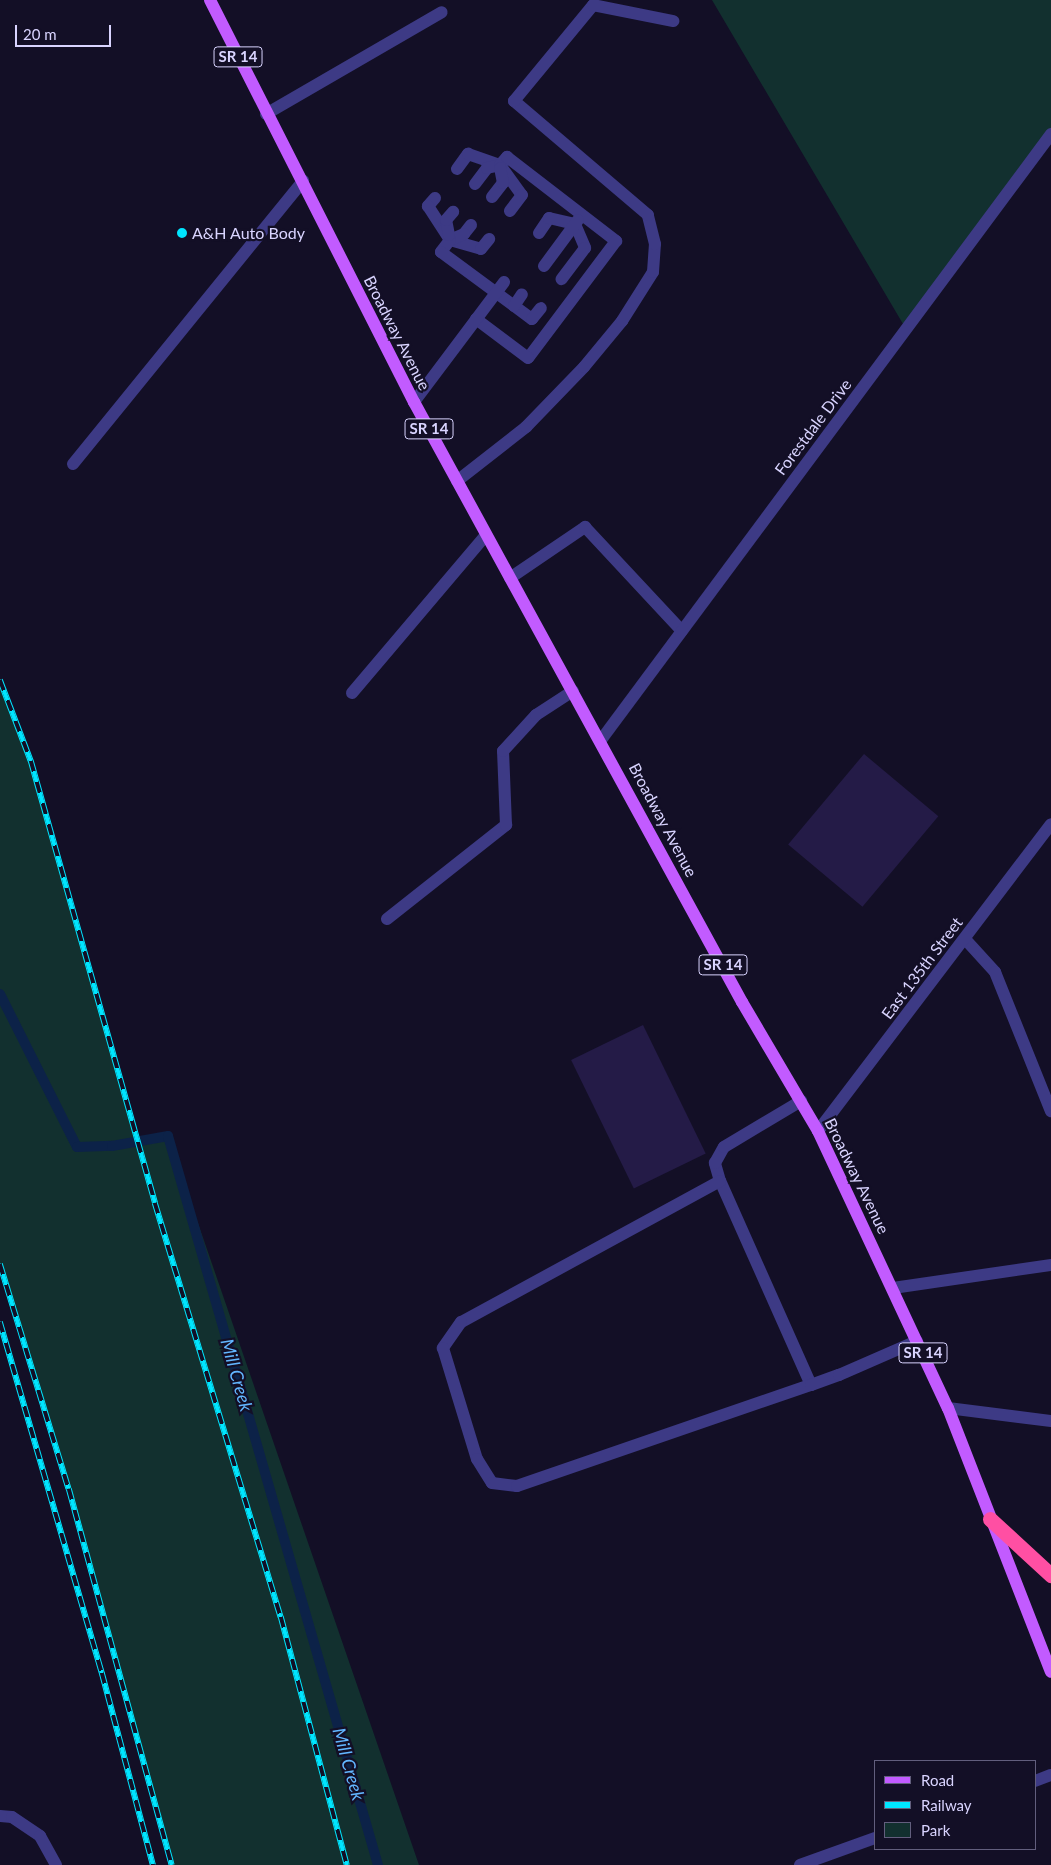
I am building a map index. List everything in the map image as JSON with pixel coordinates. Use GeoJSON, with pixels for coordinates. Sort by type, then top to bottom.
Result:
{"type":"FeatureCollection","features":[{"type":"Feature","properties":{"kind":"highway"},"geometry":{"type":"LineString","coordinates":[[990,1519],[1051,1576]]}},
{"type":"Feature","properties":{"kind":"main road","name":"Broadway Avenue"},"geometry":{"type":"LineString","coordinates":[[210,0],[266,114],[303,181],[414,402],[601,740],[742,1002],[818,1131],[948,1408],[1051,1672]]}},
{"type":"Feature","properties":{"kind":"street"},"geometry":{"type":"LineString","coordinates":[[457,481],[526,427],[584,367],[622,321],[653,272],[655,244],[648,216],[514,101],[593,5],[673,21]]}},
{"type":"Feature","properties":{"kind":"street"},"geometry":{"type":"LineString","coordinates":[[266,114],[442,12]]}},
{"type":"Feature","properties":{"kind":"street","name":"Forestdale Drive"},"geometry":{"type":"LineString","coordinates":[[601,740],[1051,134]]}},
{"type":"Feature","properties":{"kind":"street"},"geometry":{"type":"LineString","coordinates":[[457,169],[468,154],[500,165],[522,195],[510,211]]}},
{"type":"Feature","properties":{"kind":"street"},"geometry":{"type":"LineString","coordinates":[[475,184],[487,168],[500,165],[507,157],[579,220],[616,241],[528,358],[476,319]]}},
{"type":"Feature","properties":{"kind":"street"},"geometry":{"type":"LineString","coordinates":[[492,197],[503,182],[500,165]]}},
{"type":"Feature","properties":{"kind":"street"},"geometry":{"type":"LineString","coordinates":[[73,464],[303,181]]}},
{"type":"Feature","properties":{"kind":"street"},"geometry":{"type":"LineString","coordinates":[[435,198],[428,206],[450,240],[481,250],[489,238]]}},
{"type":"Feature","properties":{"kind":"street"},"geometry":{"type":"LineString","coordinates":[[450,240],[446,220],[454,212]]}},
{"type":"Feature","properties":{"kind":"street"},"geometry":{"type":"LineString","coordinates":[[539,233],[549,218],[579,220]]}},
{"type":"Feature","properties":{"kind":"street"},"geometry":{"type":"LineString","coordinates":[[544,266],[579,220]]}},
{"type":"Feature","properties":{"kind":"street"},"geometry":{"type":"LineString","coordinates":[[562,279],[586,248],[579,220]]}},
{"type":"Feature","properties":{"kind":"street"},"geometry":{"type":"LineString","coordinates":[[471,225],[464,234],[450,240],[441,252],[532,319],[541,308]]}},
{"type":"Feature","properties":{"kind":"street"},"geometry":{"type":"LineString","coordinates":[[414,402],[504,282]]}},
{"type":"Feature","properties":{"kind":"street"},"geometry":{"type":"LineString","coordinates":[[514,306],[522,294]]}},
{"type":"Feature","properties":{"kind":"street"},"geometry":{"type":"LineString","coordinates":[[510,578],[585,527],[682,631]]}},
{"type":"Feature","properties":{"kind":"street"},"geometry":{"type":"LineString","coordinates":[[352,693],[486,535]]}},
{"type":"Feature","properties":{"kind":"street"},"geometry":{"type":"LineString","coordinates":[[387,919],[506,825],[503,750],[536,715],[573,691]]}},
{"type":"Feature","properties":{"kind":"street","name":"East 135th Street"},"geometry":{"type":"LineString","coordinates":[[818,1131],[1051,824]]}},
{"type":"Feature","properties":{"kind":"street"},"geometry":{"type":"LineString","coordinates":[[965,939],[995,972],[1051,1111]]}},
{"type":"Feature","properties":{"kind":"street"},"geometry":{"type":"LineString","coordinates":[[801,1101],[724,1147],[715,1163],[720,1182],[811,1385]]}},
{"type":"Feature","properties":{"kind":"street"},"geometry":{"type":"LineString","coordinates":[[720,1182],[461,1322],[443,1348],[478,1459],[492,1484],[517,1486],[811,1385],[917,1341]]}},
{"type":"Feature","properties":{"kind":"street"},"geometry":{"type":"LineString","coordinates":[[893,1288],[1051,1265]]}},
{"type":"Feature","properties":{"kind":"street"},"geometry":{"type":"LineString","coordinates":[[948,1408],[1051,1421]]}},
{"type":"Feature","properties":{"kind":"street"},"geometry":{"type":"LineString","coordinates":[[1036,1781],[1051,1775]]}},
{"type":"Feature","properties":{"kind":"street"},"geometry":{"type":"LineString","coordinates":[[0,1816],[12,1817],[40,1836],[56,1865]]}},
{"type":"Feature","properties":{"kind":"street"},"geometry":{"type":"LineString","coordinates":[[800,1865],[874,1838]]}},
{"type":"Feature","properties":{"kind":"green space"},"geometry":{"type":"Polygon","coordinates":[[[712,0],[1051,0],[1051,134],[906,329],[712,0]]]}},
{"type":"Feature","properties":{"kind":"green space"},"geometry":{"type":"Polygon","coordinates":[[[0,680],[31,761],[138,1142],[168,1136],[419,1865],[172,1865],[69,1489],[0,1264],[0,680]]]}},
{"type":"Feature","properties":{"kind":"building"},"geometry":{"type":"Polygon","coordinates":[[[864,754],[938,816],[862,907],[788,844],[864,754]]]}},
{"type":"Feature","properties":{"kind":"building"},"geometry":{"type":"Polygon","coordinates":[[[643,1025],[706,1154],[634,1189],[571,1060],[643,1025]]]}},
{"type":"Feature","properties":{"kind":"waterway","name":"Mill Creek"},"geometry":{"type":"LineString","coordinates":[[0,994],[77,1147],[112,1146],[168,1136],[378,1865]]}},
{"type":"Feature","properties":{"kind":"railway"},"geometry":{"type":"LineString","coordinates":[[0,680],[31,761],[155,1203],[281,1617],[347,1865]]}},
{"type":"Feature","properties":{"kind":"railway"},"geometry":{"type":"LineString","coordinates":[[0,1264],[69,1489],[172,1865]]}},
{"type":"Feature","properties":{"kind":"railway"},"geometry":{"type":"LineString","coordinates":[[0,1322],[102,1673],[153,1865]]}},
{"type":"Feature","properties":{"kind":"place","name":"A&H Auto Body"},"geometry":{"type":"Point","coordinates":[182,233]}}]}
